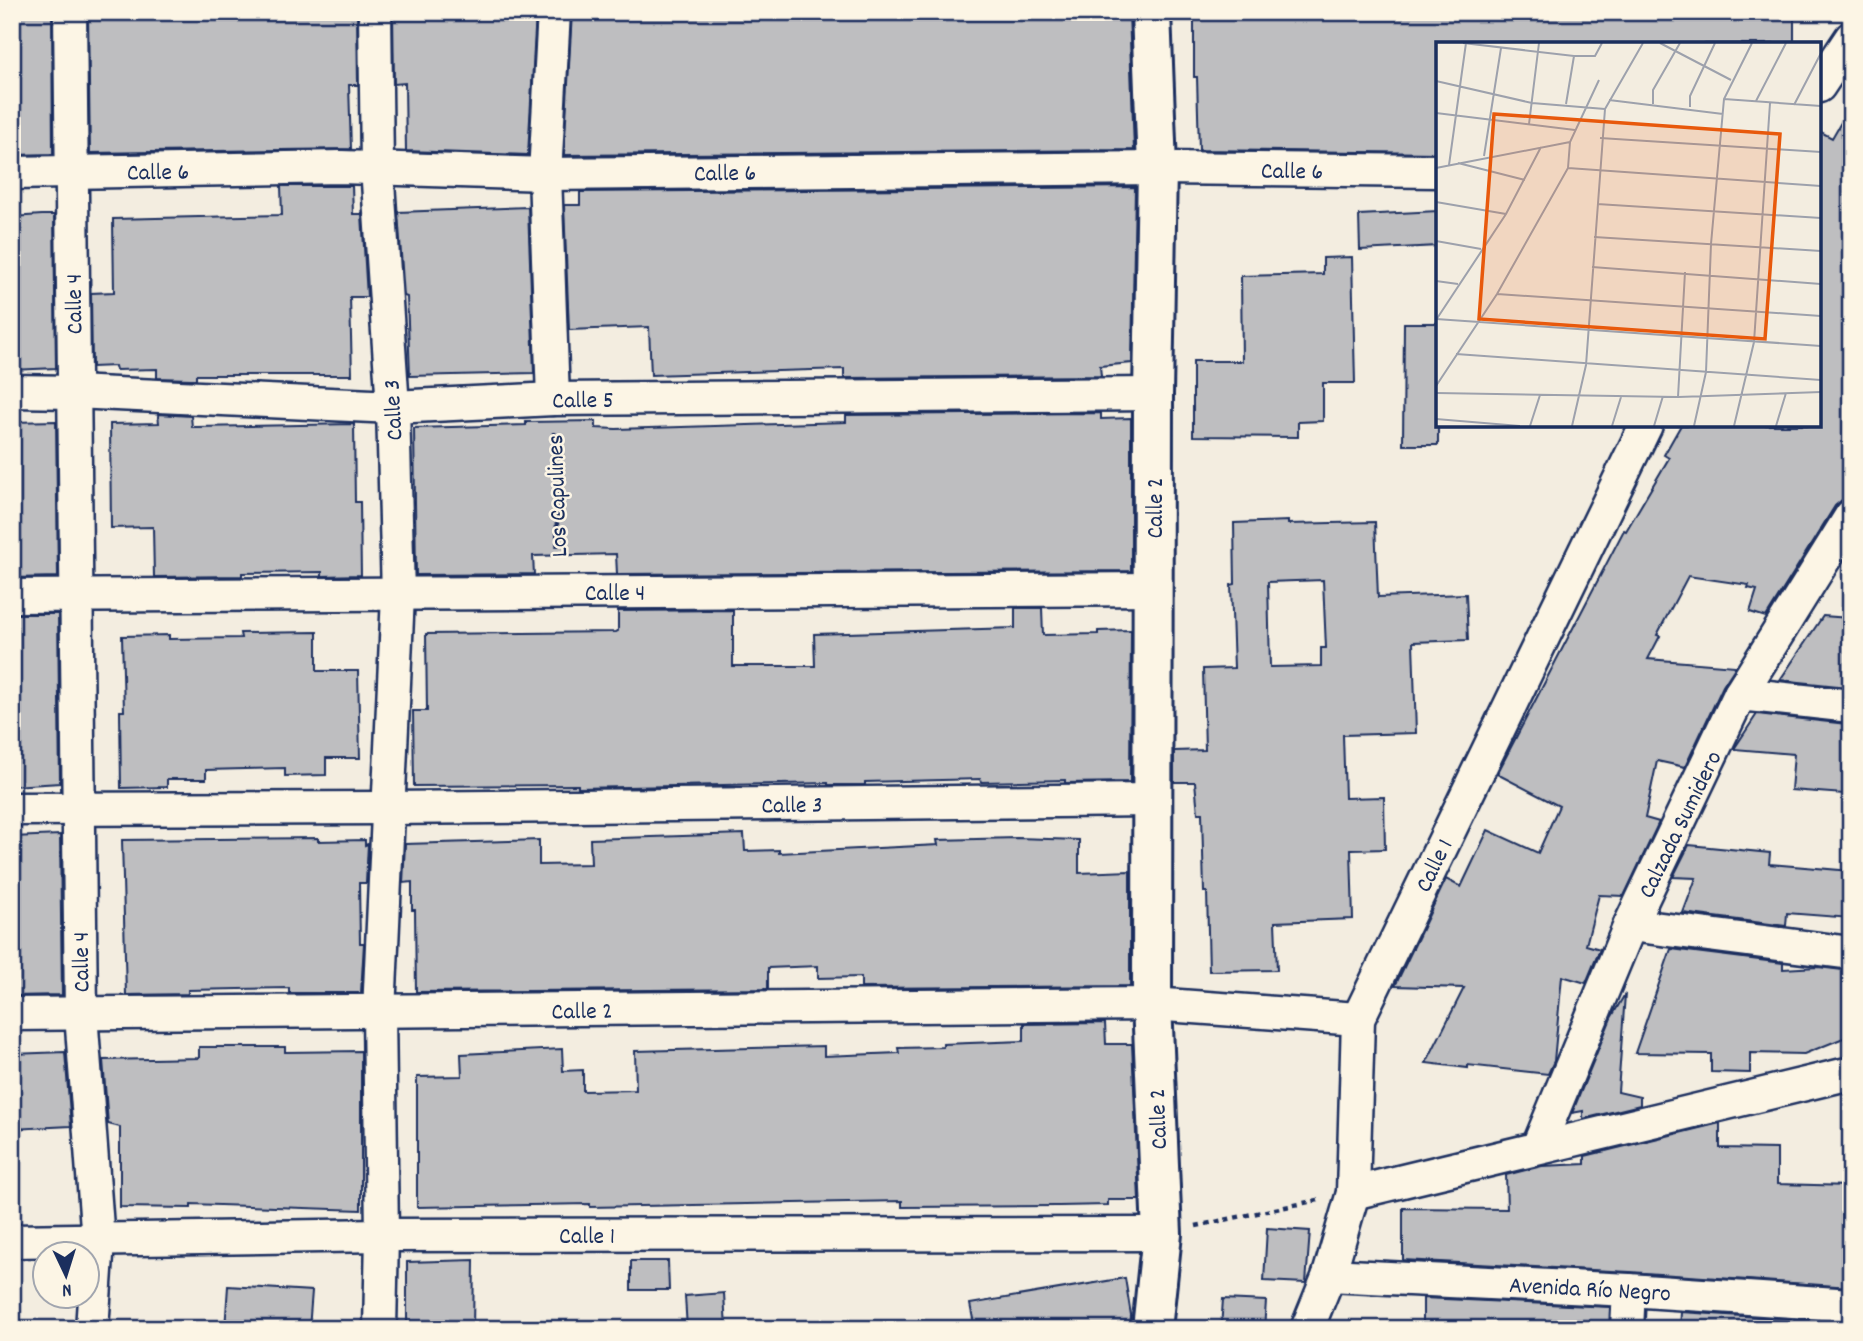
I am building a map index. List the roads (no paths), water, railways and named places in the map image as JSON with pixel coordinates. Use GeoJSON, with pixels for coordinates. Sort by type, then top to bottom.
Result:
{"type":"FeatureCollection","features":[{"type":"Feature","properties":{"kind":"street","name":"Calle 4"},"geometry":{"type":"LineString","coordinates":[[70,12],[81,1014],[98,1240]]}},
{"type":"Feature","properties":{"kind":"street","name":"Calle 3"},"geometry":{"type":"LineString","coordinates":[[375,12],[377,167],[393,407],[398,595],[379,1012],[382,1235],[380,1329]]}},
{"type":"Feature","properties":{"kind":"street"},"geometry":{"type":"LineString","coordinates":[[553,399],[545,174],[554,12]]}},
{"type":"Feature","properties":{"kind":"street","name":"Calle 2"},"geometry":{"type":"LineString","coordinates":[[1152,12],[1157,168],[1153,394],[1155,589],[1152,1004],[1162,1234]]}},
{"type":"Feature","properties":{"kind":"street"},"geometry":{"type":"LineString","coordinates":[[1821,83],[1851,38]]}},
{"type":"Feature","properties":{"kind":"street","name":"Calle 6"},"geometry":{"type":"LineString","coordinates":[[12,173],[377,167],[545,174],[1157,168],[1436,171]]}},
{"type":"Feature","properties":{"kind":"street","name":"Calle 5"},"geometry":{"type":"LineString","coordinates":[[12,391],[393,407],[553,399],[1153,394]]}},
{"type":"Feature","properties":{"kind":"street","name":"Calle 1"},"geometry":{"type":"LineString","coordinates":[[1307,1329],[1329,1275],[1353,1193],[1358,1019],[1645,427]]}},
{"type":"Feature","properties":{"kind":"street","name":"Calzada Sumidero"},"geometry":{"type":"LineString","coordinates":[[1538,1147],[1630,925],[1740,694],[1851,516]]}},
{"type":"Feature","properties":{"kind":"street","name":"Calle 4"},"geometry":{"type":"LineString","coordinates":[[12,596],[1155,589]]}},
{"type":"Feature","properties":{"kind":"street"},"geometry":{"type":"LineString","coordinates":[[1740,694],[1851,706]]}},
{"type":"Feature","properties":{"kind":"street","name":"Calle 3"},"geometry":{"type":"LineString","coordinates":[[12,809],[1153,800]]}},
{"type":"Feature","properties":{"kind":"street"},"geometry":{"type":"LineString","coordinates":[[1630,925],[1851,953]]}},
{"type":"Feature","properties":{"kind":"street","name":"Calle 2"},"geometry":{"type":"LineString","coordinates":[[12,1014],[1152,1004],[1358,1019]]}},
{"type":"Feature","properties":{"kind":"street"},"geometry":{"type":"LineString","coordinates":[[1353,1193],[1851,1073]]}},
{"type":"Feature","properties":{"kind":"street"},"geometry":{"type":"LineString","coordinates":[[1153,1329],[1162,1234]]}},
{"type":"Feature","properties":{"kind":"street","name":"Calle 1"},"geometry":{"type":"LineString","coordinates":[[102,1241],[382,1235],[1162,1234]]}},
{"type":"Feature","properties":{"kind":"street","name":"Calle 1"},"geometry":{"type":"LineString","coordinates":[[12,1241],[32,1241]]}},
{"type":"Feature","properties":{"kind":"street","name":"Avenida Río Negro"},"geometry":{"type":"LineString","coordinates":[[1329,1275],[1629,1290],[1851,1305]]}},
{"type":"Feature","properties":{"kind":"street"},"geometry":{"type":"LineString","coordinates":[[1627,1329],[1629,1290]]}},
{"type":"Feature","properties":{"kind":"street","name":"Calle 4"},"geometry":{"type":"LineString","coordinates":[[92,1329],[93,1310]]}}]}
